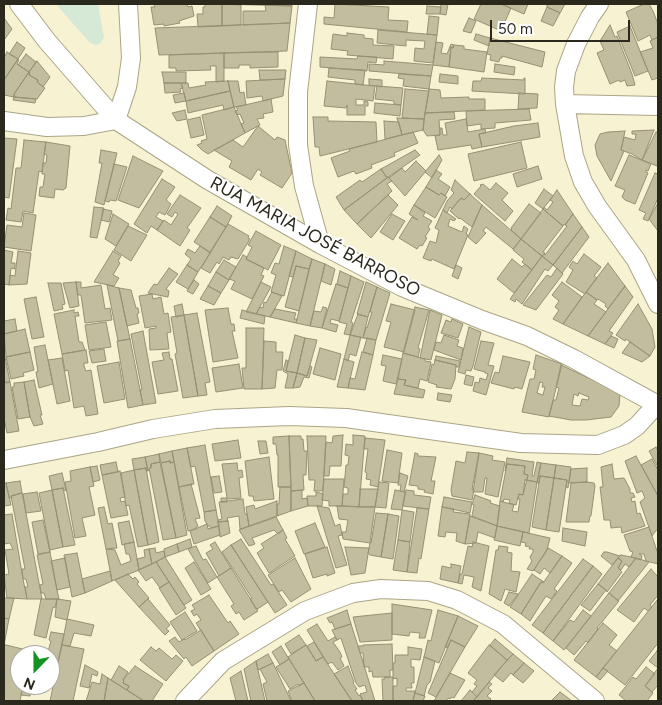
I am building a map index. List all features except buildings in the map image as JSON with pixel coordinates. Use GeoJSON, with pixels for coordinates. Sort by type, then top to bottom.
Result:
{"type":"FeatureCollection","features":[{"type":"Feature","properties":{"kind":"street","name":"RUA MARIA JOSÉ BARROSO"},"geometry":{"type":"LineString","coordinates":[[19,4],[47,41],[116,120],[208,180],[320,244],[402,287],[482,320],[527,336],[658,404]]}},
{"type":"Feature","properties":{"kind":"street"},"geometry":{"type":"LineString","coordinates":[[4,121],[47,127],[84,126],[116,120],[127,87],[130,58],[128,4]]}},
{"type":"Feature","properties":{"kind":"street"},"geometry":{"type":"LineString","coordinates":[[308,4],[298,92],[298,145],[304,186],[320,244]]}},
{"type":"Feature","properties":{"kind":"street"},"geometry":{"type":"LineString","coordinates":[[599,4],[576,44],[566,71],[564,87],[565,104],[574,156],[583,182],[597,206],[636,260],[658,304]]}},
{"type":"Feature","properties":{"kind":"street"},"geometry":{"type":"LineString","coordinates":[[565,104],[658,106]]}},
{"type":"Feature","properties":{"kind":"street"},"geometry":{"type":"LineString","coordinates":[[4,460],[98,442],[153,429],[215,419],[289,416],[346,418],[521,444],[598,445],[631,431],[658,404]]}},
{"type":"Feature","properties":{"kind":"street"},"geometry":{"type":"LineString","coordinates":[[185,701],[223,661],[305,612],[353,593],[381,589],[428,591],[457,600],[503,624],[595,701]]}},
{"type":"Feature","properties":{"kind":"green space"},"geometry":{"type":"Polygon","coordinates":[[[56,4],[98,4],[104,38],[100,44],[96,45],[89,42],[56,4]]]}}]}
